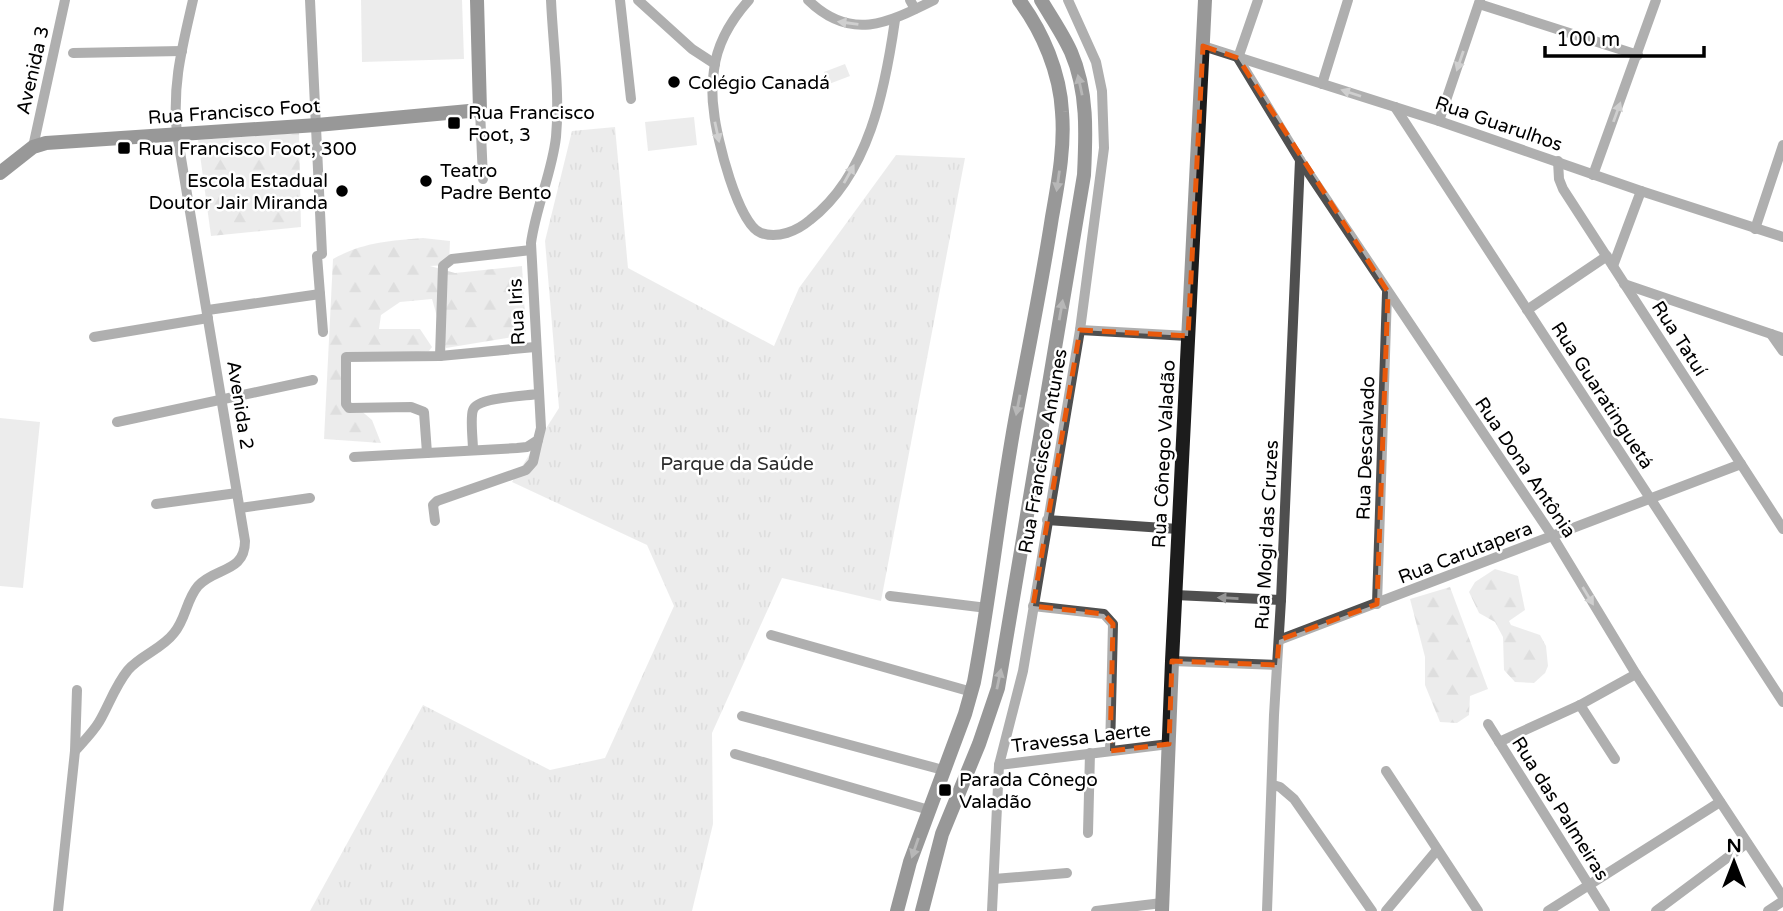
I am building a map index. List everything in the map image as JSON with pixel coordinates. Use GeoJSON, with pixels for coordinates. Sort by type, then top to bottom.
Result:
{"type":"FeatureCollection","features":[{"type":"Feature","properties":{"kind":"main road"},"geometry":{"type":"LineString","coordinates":[[477,0],[480,110]]}},
{"type":"Feature","properties":{"kind":"main road"},"geometry":{"type":"LineString","coordinates":[[897,911],[910,862],[972,692],[1059,174],[1062,108],[1052,62],[1028,12],[1019,0]]}},
{"type":"Feature","properties":{"kind":"main road"},"geometry":{"type":"LineString","coordinates":[[922,911],[942,834],[998,688],[1084,175],[1086,135],[1083,101],[1075,65],[1071,52],[1041,0]]}},
{"type":"Feature","properties":{"kind":"main road","name":"Rua Cônego Valadão"},"geometry":{"type":"LineString","coordinates":[[1162,907],[1205,0]]}},
{"type":"Feature","properties":{"kind":"main road","name":"Rua Francisco Foot"},"geometry":{"type":"LineString","coordinates":[[0,173],[33,147],[46,143],[317,125],[480,110]]}},
{"type":"Feature","properties":{"kind":"main road"},"geometry":{"type":"LineString","coordinates":[[1002,510],[1028,514]]}},
{"type":"Feature","properties":{"kind":"street","name":"Avenida 3"},"geometry":{"type":"LineString","coordinates":[[33,147],[65,0]]}},
{"type":"Feature","properties":{"kind":"street","name":"Avenida 2"},"geometry":{"type":"LineString","coordinates":[[75,751],[99,724],[114,692],[129,670],[174,634],[191,596],[201,583],[240,560],[245,552],[174,103],[193,0]]}},
{"type":"Feature","properties":{"kind":"street"},"geometry":{"type":"LineString","coordinates":[[310,0],[317,125],[323,332]]}},
{"type":"Feature","properties":{"kind":"street","name":"Rua Iris"},"geometry":{"type":"LineString","coordinates":[[538,440],[541,428],[531,250],[534,218],[549,176],[556,135],[551,0]]}},
{"type":"Feature","properties":{"kind":"street"},"geometry":{"type":"LineString","coordinates":[[621,0],[631,99]]}},
{"type":"Feature","properties":{"kind":"street"},"geometry":{"type":"LineString","coordinates":[[638,0],[692,50],[715,64]]}},
{"type":"Feature","properties":{"kind":"street"},"geometry":{"type":"LineString","coordinates":[[749,0],[735,17],[718,51],[715,64],[714,112],[718,137],[745,215],[759,233],[771,235],[802,227],[839,192],[859,157],[873,121],[883,88],[895,20]]}},
{"type":"Feature","properties":{"kind":"street"},"geometry":{"type":"LineString","coordinates":[[808,0],[822,13],[838,22],[871,24],[895,20],[913,5],[934,0]]}},
{"type":"Feature","properties":{"kind":"street","name":"Rua Francisco Antunes"},"geometry":{"type":"LineString","coordinates":[[992,911],[999,765],[1023,671],[1080,330],[1101,171],[1105,118],[1102,91],[1096,62],[1068,0]]}},
{"type":"Feature","properties":{"kind":"street"},"geometry":{"type":"LineString","coordinates":[[1238,58],[1258,0]]}},
{"type":"Feature","properties":{"kind":"street"},"geometry":{"type":"LineString","coordinates":[[1322,84],[1348,0]]}},
{"type":"Feature","properties":{"kind":"street"},"geometry":{"type":"LineString","coordinates":[[1593,176],[1656,0]]}},
{"type":"Feature","properties":{"kind":"street"},"geometry":{"type":"LineString","coordinates":[[1439,121],[1480,2],[1638,55]]}},
{"type":"Feature","properties":{"kind":"street","name":"Rua Guarulhos"},"geometry":{"type":"LineString","coordinates":[[1203,46],[1439,121],[1558,161],[1593,176],[1783,237]]}},
{"type":"Feature","properties":{"kind":"street"},"geometry":{"type":"LineString","coordinates":[[73,53],[182,51]]}},
{"type":"Feature","properties":{"kind":"street","name":"Rua Dona Antônia"},"geometry":{"type":"LineString","coordinates":[[1238,58],[1300,160],[1553,537],[1636,674],[1783,899]]}},
{"type":"Feature","properties":{"kind":"street","name":"Rua Guaratinguetá"},"geometry":{"type":"LineString","coordinates":[[1395,107],[1783,702]]}},
{"type":"Feature","properties":{"kind":"street"},"geometry":{"type":"LineString","coordinates":[[480,110],[483,179]]}},
{"type":"Feature","properties":{"kind":"street"},"geometry":{"type":"LineString","coordinates":[[1755,229],[1783,145]]}},
{"type":"Feature","properties":{"kind":"street","name":"Rua Mogi das Cruzes"},"geometry":{"type":"LineString","coordinates":[[1267,911],[1300,160]]}},
{"type":"Feature","properties":{"kind":"street","name":"Rua Tatuí"},"geometry":{"type":"LineString","coordinates":[[1558,161],[1559,179],[1563,189],[1783,529]]}},
{"type":"Feature","properties":{"kind":"street"},"geometry":{"type":"LineString","coordinates":[[1614,266],[1641,191]]}},
{"type":"Feature","properties":{"kind":"street"},"geometry":{"type":"LineString","coordinates":[[440,356],[443,266],[446,262],[452,259],[531,250]]}},
{"type":"Feature","properties":{"kind":"street"},"geometry":{"type":"LineString","coordinates":[[1527,310],[1607,256]]}},
{"type":"Feature","properties":{"kind":"street"},"geometry":{"type":"LineString","coordinates":[[1624,284],[1783,338]]}},
{"type":"Feature","properties":{"kind":"street","name":"Rua Descalvado"},"geometry":{"type":"LineString","coordinates":[[1377,604],[1388,292]]}},
{"type":"Feature","properties":{"kind":"street"},"geometry":{"type":"LineString","coordinates":[[94,337],[320,294]]}},
{"type":"Feature","properties":{"kind":"street"},"geometry":{"type":"LineString","coordinates":[[1080,330],[1188,336]]}},
{"type":"Feature","properties":{"kind":"street"},"geometry":{"type":"LineString","coordinates":[[1772,334],[1783,351]]}},
{"type":"Feature","properties":{"kind":"street"},"geometry":{"type":"LineString","coordinates":[[427,453],[424,412],[419,409],[349,408],[346,404],[345,360],[350,355],[440,356],[535,346]]}},
{"type":"Feature","properties":{"kind":"street"},"geometry":{"type":"LineString","coordinates":[[117,422],[313,380]]}},
{"type":"Feature","properties":{"kind":"street"},"geometry":{"type":"LineString","coordinates":[[473,450],[473,410],[478,404],[486,400],[538,394]]}},
{"type":"Feature","properties":{"kind":"street"},"geometry":{"type":"LineString","coordinates":[[354,457],[527,447],[538,440]]}},
{"type":"Feature","properties":{"kind":"street"},"geometry":{"type":"LineString","coordinates":[[435,521],[433,505],[437,501],[526,470],[533,462],[538,440]]}},
{"type":"Feature","properties":{"kind":"street","name":"Rua Carutapera"},"geometry":{"type":"LineString","coordinates":[[1279,640],[1741,464]]}},
{"type":"Feature","properties":{"kind":"street"},"geometry":{"type":"LineString","coordinates":[[156,504],[237,493]]}},
{"type":"Feature","properties":{"kind":"street"},"geometry":{"type":"LineString","coordinates":[[240,508],[310,498]]}},
{"type":"Feature","properties":{"kind":"street"},"geometry":{"type":"LineString","coordinates":[[1047,520],[1178,529]]}},
{"type":"Feature","properties":{"kind":"street"},"geometry":{"type":"LineString","coordinates":[[1175,595],[1281,600]]}},
{"type":"Feature","properties":{"kind":"street"},"geometry":{"type":"LineString","coordinates":[[890,596],[987,608]]}},
{"type":"Feature","properties":{"kind":"street"},"geometry":{"type":"LineString","coordinates":[[1033,606],[1104,614],[1109,618],[1114,628],[1110,751]]}},
{"type":"Feature","properties":{"kind":"street"},"geometry":{"type":"LineString","coordinates":[[771,635],[972,692]]}},
{"type":"Feature","properties":{"kind":"street"},"geometry":{"type":"LineString","coordinates":[[1172,661],[1277,665]]}},
{"type":"Feature","properties":{"kind":"street"},"geometry":{"type":"LineString","coordinates":[[1499,742],[1580,705],[1636,674]]}},
{"type":"Feature","properties":{"kind":"street"},"geometry":{"type":"LineString","coordinates":[[58,911],[75,751],[77,690]]}},
{"type":"Feature","properties":{"kind":"street"},"geometry":{"type":"LineString","coordinates":[[1580,705],[1615,759]]}},
{"type":"Feature","properties":{"kind":"street"},"geometry":{"type":"LineString","coordinates":[[742,716],[943,771]]}},
{"type":"Feature","properties":{"kind":"street","name":"Rua das Palmeiras"},"geometry":{"type":"LineString","coordinates":[[1488,724],[1605,911]]}},
{"type":"Feature","properties":{"kind":"street","name":"Travessa Laerte"},"geometry":{"type":"LineString","coordinates":[[999,765],[1168,744]]}},
{"type":"Feature","properties":{"kind":"street"},"geometry":{"type":"LineString","coordinates":[[1088,833],[1090,753]]}},
{"type":"Feature","properties":{"kind":"street"},"geometry":{"type":"LineString","coordinates":[[735,754],[929,810]]}},
{"type":"Feature","properties":{"kind":"street"},"geometry":{"type":"LineString","coordinates":[[1386,771],[1478,911]]}},
{"type":"Feature","properties":{"kind":"street"},"geometry":{"type":"LineString","coordinates":[[1273,785],[1280,787],[1294,799],[1372,911]]}},
{"type":"Feature","properties":{"kind":"street"},"geometry":{"type":"LineString","coordinates":[[1548,911],[1720,802]]}},
{"type":"Feature","properties":{"kind":"street"},"geometry":{"type":"LineString","coordinates":[[1656,911],[1746,843]]}},
{"type":"Feature","properties":{"kind":"street"},"geometry":{"type":"LineString","coordinates":[[1386,911],[1437,850]]}},
{"type":"Feature","properties":{"kind":"street"},"geometry":{"type":"LineString","coordinates":[[994,878],[1067,873]]}},
{"type":"Feature","properties":{"kind":"street"},"geometry":{"type":"LineString","coordinates":[[1769,911],[1783,899]]}},
{"type":"Feature","properties":{"kind":"street"},"geometry":{"type":"LineString","coordinates":[[1097,911],[1162,907]]}},
{"type":"Feature","properties":{"kind":"highlighted area"},"geometry":{"type":"Polygon","coordinates":[[[1203,46],[1238,58],[1388,292],[1377,604],[1279,640],[1277,665],[1172,661],[1169,744],[1110,751],[1113,624],[1104,614],[1033,606],[1080,330],[1188,336],[1203,46]]]}},
{"type":"Feature","properties":{"kind":"green space"},"geometry":{"type":"Polygon","coordinates":[[[361,0],[462,0],[464,59],[362,62],[361,0]]]}},
{"type":"Feature","properties":{"kind":"green space"},"geometry":{"type":"Polygon","coordinates":[[[845,64],[850,76],[829,84],[824,72],[845,64]]]}},
{"type":"Feature","properties":{"kind":"green space"},"geometry":{"type":"Polygon","coordinates":[[[694,117],[697,145],[648,151],[645,122],[694,117]]]}},
{"type":"Feature","properties":{"kind":"green space","name":"Parque da Saúde"},"geometry":{"type":"Polygon","coordinates":[[[615,127],[628,268],[774,346],[799,288],[896,155],[965,158],[881,601],[782,578],[712,733],[713,824],[692,911],[310,911],[423,705],[550,770],[605,758],[674,606],[647,545],[512,482],[559,408],[545,241],[572,131],[615,127]]]}},
{"type":"Feature","properties":{"kind":"green space"},"geometry":{"type":"Polygon","coordinates":[[[299,133],[301,227],[211,236],[198,140],[299,133]]]}},
{"type":"Feature","properties":{"kind":"green space"},"geometry":{"type":"Polygon","coordinates":[[[423,238],[450,241],[449,265],[430,266],[455,273],[522,266],[526,335],[446,348],[432,299],[400,302],[381,315],[379,329],[420,329],[432,347],[429,351],[350,357],[351,402],[372,420],[381,443],[324,439],[333,259],[344,253],[387,241],[423,238]]]}},
{"type":"Feature","properties":{"kind":"green space"},"geometry":{"type":"Polygon","coordinates":[[[0,418],[40,422],[23,588],[0,586],[0,418]]]}},
{"type":"Feature","properties":{"kind":"green space"},"geometry":{"type":"Polygon","coordinates":[[[1495,569],[1518,576],[1525,610],[1509,621],[1511,625],[1540,635],[1546,646],[1548,666],[1545,673],[1534,683],[1515,682],[1504,670],[1503,637],[1495,622],[1479,613],[1469,592],[1475,582],[1495,569]]]}},
{"type":"Feature","properties":{"kind":"green space"},"geometry":{"type":"Polygon","coordinates":[[[1450,587],[1488,689],[1470,696],[1469,715],[1457,723],[1440,722],[1425,685],[1425,657],[1410,599],[1450,587]]]}},
{"type":"Feature","properties":{"kind":"place","name":"Colégio Canadá"},"geometry":{"type":"Point","coordinates":[674,82]}},
{"type":"Feature","properties":{"kind":"place","name":"Rua Francisco Foot, 3"},"geometry":{"type":"Point","coordinates":[454,123]}},
{"type":"Feature","properties":{"kind":"place","name":"Rua Francisco Foot, 300"},"geometry":{"type":"Point","coordinates":[124,148]}},
{"type":"Feature","properties":{"kind":"place","name":"Teatro Padre Bento"},"geometry":{"type":"Point","coordinates":[426,181]}},
{"type":"Feature","properties":{"kind":"place","name":"Escola Estadual Doutor Jair Miranda"},"geometry":{"type":"Point","coordinates":[342,191]}},
{"type":"Feature","properties":{"kind":"place","name":"Parada Cônego Valadão"},"geometry":{"type":"Point","coordinates":[945,790]}}]}
